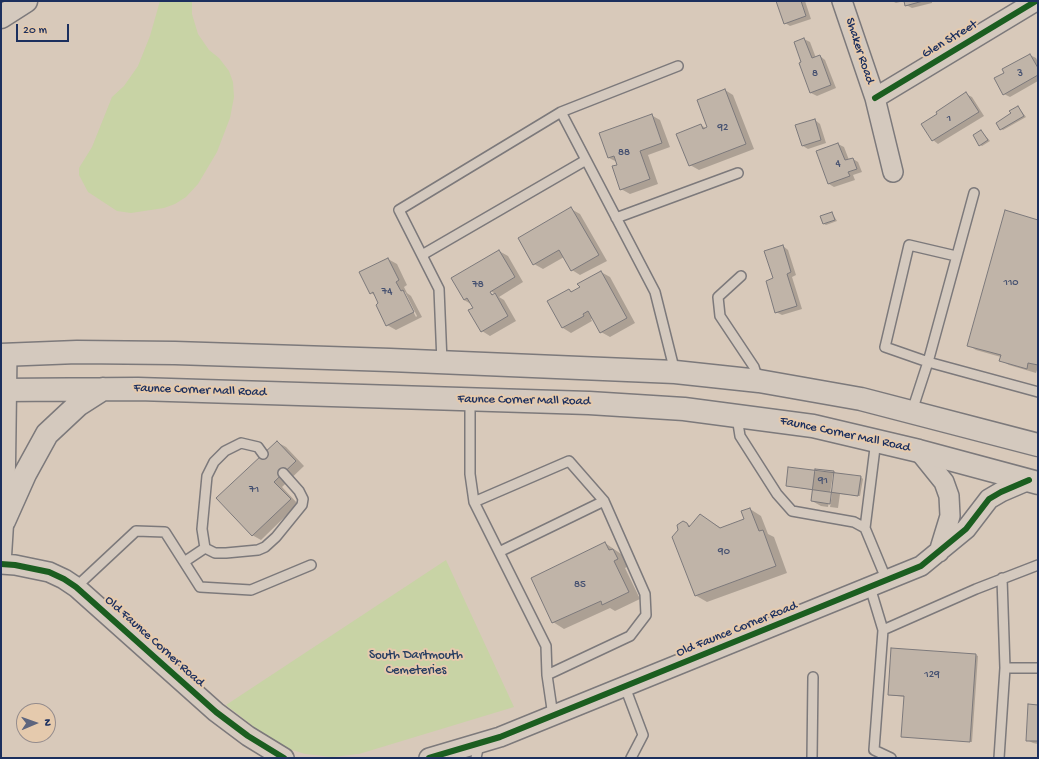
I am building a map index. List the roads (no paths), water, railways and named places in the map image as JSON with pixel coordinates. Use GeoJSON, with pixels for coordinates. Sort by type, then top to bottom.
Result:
{"type":"FeatureCollection","features":[{"type":"Feature","properties":{"kind":"main road"},"geometry":{"type":"LineString","coordinates":[[1,17],[26,1]]}},
{"type":"Feature","properties":{"kind":"main road"},"geometry":{"type":"LineString","coordinates":[[4,354],[122,352],[442,362],[675,372],[759,381],[847,396],[912,411],[1038,445]]}},
{"type":"Feature","properties":{"kind":"main road"},"geometry":{"type":"LineString","coordinates":[[4,521],[25,474],[47,434],[78,405],[103,389]]}},
{"type":"Feature","properties":{"kind":"main road","name":"Faunce Corner Mall Road"},"geometry":{"type":"LineString","coordinates":[[4,390],[103,389],[620,404],[684,409],[813,426],[919,450],[1033,482]]}},
{"type":"Feature","properties":{"kind":"street","name":"Shaker Road"},"geometry":{"type":"LineString","coordinates":[[842,1],[874,98],[893,172]]}},
{"type":"Feature","properties":{"kind":"street","name":"Glen Street"},"geometry":{"type":"LineString","coordinates":[[874,98],[1036,1]]}},
{"type":"Feature","properties":{"kind":"street","name":"Old Faunce Corner Road"},"geometry":{"type":"LineString","coordinates":[[4,354],[4,521],[1,564],[15,565],[48,572],[76,586],[197,697],[248,736],[284,758]]}},
{"type":"Feature","properties":{"kind":"street"},"geometry":{"type":"LineString","coordinates":[[919,450],[944,482],[949,496],[950,516],[938,554]]}},
{"type":"Feature","properties":{"kind":"street","name":"Old Faunce Corner Road"},"geometry":{"type":"LineString","coordinates":[[440,757],[478,751],[553,716],[921,566],[938,554],[966,529],[990,500],[1001,492],[1033,482]]}},
{"type":"Feature","properties":{"kind":"lane"},"geometry":{"type":"LineString","coordinates":[[442,362],[439,289],[399,210],[561,112],[678,66]]}},
{"type":"Feature","properties":{"kind":"lane"},"geometry":{"type":"LineString","coordinates":[[561,112],[655,292],[675,372]]}},
{"type":"Feature","properties":{"kind":"lane"},"geometry":{"type":"LineString","coordinates":[[422,255],[586,160]]}},
{"type":"Feature","properties":{"kind":"lane"},"geometry":{"type":"LineString","coordinates":[[616,218],[738,173]]}},
{"type":"Feature","properties":{"kind":"lane"},"geometry":{"type":"LineString","coordinates":[[912,411],[928,362],[974,193]]}},
{"type":"Feature","properties":{"kind":"lane"},"geometry":{"type":"LineString","coordinates":[[956,256],[909,245],[885,347],[928,362],[1038,392]]}},
{"type":"Feature","properties":{"kind":"lane"},"geometry":{"type":"LineString","coordinates":[[741,276],[718,298],[720,316],[754,367],[759,381]]}},
{"type":"Feature","properties":{"kind":"lane"},"geometry":{"type":"LineString","coordinates":[[470,400],[470,474],[474,502],[546,646],[547,675],[553,716]]}},
{"type":"Feature","properties":{"kind":"lane"},"geometry":{"type":"LineString","coordinates":[[737,415],[740,436],[777,494],[792,511],[854,522],[865,528]]}},
{"type":"Feature","properties":{"kind":"lane"},"geometry":{"type":"LineString","coordinates":[[876,440],[865,528],[879,584],[883,630],[874,750],[892,758]]}},
{"type":"Feature","properties":{"kind":"lane"},"geometry":{"type":"LineString","coordinates":[[205,548],[202,529],[207,476],[214,462],[225,451],[241,443],[258,447],[263,454]]}},
{"type":"Feature","properties":{"kind":"lane"},"geometry":{"type":"LineString","coordinates":[[474,502],[569,461],[604,501],[645,594],[646,615],[630,636],[547,675]]}},
{"type":"Feature","properties":{"kind":"lane"},"geometry":{"type":"LineString","coordinates":[[205,548],[215,553],[226,554],[258,550],[265,547],[298,513],[302,505],[303,499],[299,491],[283,473]]}},
{"type":"Feature","properties":{"kind":"lane"},"geometry":{"type":"LineString","coordinates":[[499,552],[604,501]]}},
{"type":"Feature","properties":{"kind":"lane"},"geometry":{"type":"LineString","coordinates":[[76,586],[136,532],[165,532],[200,588],[251,590],[311,565]]}},
{"type":"Feature","properties":{"kind":"lane"},"geometry":{"type":"LineString","coordinates":[[184,562],[205,548]]}},
{"type":"Feature","properties":{"kind":"lane"},"geometry":{"type":"LineString","coordinates":[[883,630],[1002,578],[1038,565]]}},
{"type":"Feature","properties":{"kind":"lane"},"geometry":{"type":"LineString","coordinates":[[999,758],[1005,668],[1002,578]]}},
{"type":"Feature","properties":{"kind":"lane"},"geometry":{"type":"LineString","coordinates":[[1005,668],[1038,668]]}},
{"type":"Feature","properties":{"kind":"lane"},"geometry":{"type":"LineString","coordinates":[[812,758],[813,677]]}},
{"type":"Feature","properties":{"kind":"lane"},"geometry":{"type":"LineString","coordinates":[[625,687],[644,736],[631,758]]}},
{"type":"Feature","properties":{"kind":"park label","name":"South Dartmouth Cemeteries"},"geometry":{"type":"Point","coordinates":[416,664]}}]}
